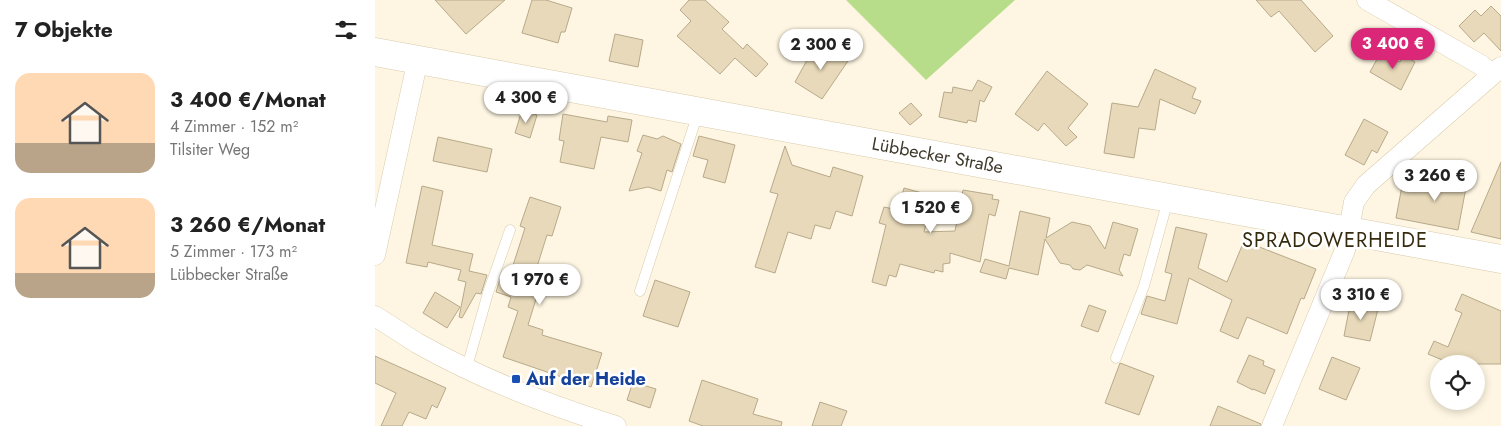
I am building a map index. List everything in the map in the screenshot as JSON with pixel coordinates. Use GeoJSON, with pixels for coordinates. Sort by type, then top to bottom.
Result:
{"type":"FeatureCollection","features":[{"type":"Feature","properties":{"kind":"main road","name":"Lübbecker Straße"},"geometry":{"type":"LineString","coordinates":[[375,52],[1501,259]]}},
{"type":"Feature","properties":{"kind":"street"},"geometry":{"type":"LineString","coordinates":[[1272,426],[1345,250],[1354,202],[1366,185],[1497,71],[1481,65],[1367,0]]}},
{"type":"Feature","properties":{"kind":"street"},"geometry":{"type":"LineString","coordinates":[[375,255],[418,59]]}},
{"type":"Feature","properties":{"kind":"street"},"geometry":{"type":"LineString","coordinates":[[375,316],[418,343],[467,368],[512,388],[616,426]]}},
{"type":"Feature","properties":{"kind":"lane"},"geometry":{"type":"LineString","coordinates":[[640,291],[698,112]]}},
{"type":"Feature","properties":{"kind":"lane"},"geometry":{"type":"LineString","coordinates":[[1115,358],[1145,286],[1168,198]]}},
{"type":"Feature","properties":{"kind":"lane"},"geometry":{"type":"LineString","coordinates":[[467,368],[488,293],[510,230]]}},
{"type":"Feature","properties":{"kind":"green space"},"geometry":{"type":"Polygon","coordinates":[[[846,0],[1015,0],[926,80],[846,0]]]}},
{"type":"Feature","properties":{"kind":"building"},"geometry":{"type":"Polygon","coordinates":[[[435,0],[505,0],[466,34],[435,0]]]}},
{"type":"Feature","properties":{"kind":"building"},"geometry":{"type":"Polygon","coordinates":[[[532,0],[546,0],[572,8],[565,32],[561,32],[558,43],[522,33],[532,0]]]}},
{"type":"Feature","properties":{"kind":"building"},"geometry":{"type":"Polygon","coordinates":[[[689,0],[705,0],[729,22],[722,29],[743,49],[747,44],[768,64],[756,77],[735,58],[720,74],[677,36],[691,21],[680,10],[689,0]]]}},
{"type":"Feature","properties":{"kind":"building"},"geometry":{"type":"Polygon","coordinates":[[[1256,0],[1301,0],[1333,36],[1315,52],[1279,11],[1271,17],[1256,0]]]}},
{"type":"Feature","properties":{"kind":"building"},"geometry":{"type":"Polygon","coordinates":[[[1491,6],[1501,16],[1501,51],[1484,33],[1474,42],[1459,26],[1475,10],[1481,16],[1491,6]]]}},
{"type":"Feature","properties":{"kind":"building"},"geometry":{"type":"Polygon","coordinates":[[[615,34],[643,40],[638,67],[609,61],[615,34]]]}},
{"type":"Feature","properties":{"kind":"building"},"geometry":{"type":"Polygon","coordinates":[[[817,42],[848,61],[822,99],[795,82],[817,42]]]}},
{"type":"Feature","properties":{"kind":"building"},"geometry":{"type":"Polygon","coordinates":[[[1381,52],[1400,62],[1403,55],[1415,62],[1401,90],[1370,72],[1381,52]]]}},
{"type":"Feature","properties":{"kind":"building"},"geometry":{"type":"Polygon","coordinates":[[[1155,69],[1196,88],[1192,98],[1201,101],[1195,114],[1160,99],[1155,130],[1139,128],[1134,158],[1104,153],[1112,103],[1138,107],[1155,69]]]}},
{"type":"Feature","properties":{"kind":"building"},"geometry":{"type":"Polygon","coordinates":[[[1047,71],[1088,104],[1068,128],[1077,137],[1066,146],[1044,123],[1038,131],[1015,114],[1047,71]]]}},
{"type":"Feature","properties":{"kind":"building"},"geometry":{"type":"Polygon","coordinates":[[[978,80],[992,87],[984,102],[980,100],[976,122],[968,120],[967,123],[939,117],[944,92],[952,93],[953,87],[972,91],[978,80]]]}},
{"type":"Feature","properties":{"kind":"building"},"geometry":{"type":"Polygon","coordinates":[[[911,103],[922,115],[910,125],[899,113],[911,103]]]}},
{"type":"Feature","properties":{"kind":"building"},"geometry":{"type":"Polygon","coordinates":[[[522,110],[537,115],[530,138],[515,133],[522,110]]]}},
{"type":"Feature","properties":{"kind":"building"},"geometry":{"type":"Polygon","coordinates":[[[563,114],[607,122],[608,116],[632,120],[628,142],[601,137],[594,169],[560,162],[564,141],[559,140],[563,114]]]}},
{"type":"Feature","properties":{"kind":"building"},"geometry":{"type":"Polygon","coordinates":[[[1364,119],[1388,132],[1377,153],[1372,150],[1364,165],[1345,155],[1364,119]]]}},
{"type":"Feature","properties":{"kind":"building"},"geometry":{"type":"Polygon","coordinates":[[[643,135],[657,139],[663,136],[681,144],[672,172],[667,170],[661,191],[648,187],[629,191],[642,153],[637,151],[643,135]]]}},
{"type":"Feature","properties":{"kind":"building"},"geometry":{"type":"Polygon","coordinates":[[[699,136],[735,145],[725,183],[703,177],[708,160],[693,156],[699,136]]]}},
{"type":"Feature","properties":{"kind":"building"},"geometry":{"type":"Polygon","coordinates":[[[438,137],[492,149],[487,172],[433,161],[438,137]]]}},
{"type":"Feature","properties":{"kind":"building"},"geometry":{"type":"Polygon","coordinates":[[[785,146],[792,165],[830,177],[833,167],[863,176],[852,216],[836,211],[830,229],[815,225],[811,239],[788,232],[775,273],[755,267],[778,194],[770,192],[785,146]]]}},
{"type":"Feature","properties":{"kind":"building"},"geometry":{"type":"Polygon","coordinates":[[[1501,162],[1501,239],[1471,232],[1501,162]]]}},
{"type":"Feature","properties":{"kind":"building"},"geometry":{"type":"Polygon","coordinates":[[[1436,171],[1468,177],[1458,230],[1396,218],[1402,186],[1431,192],[1436,171]]]}},
{"type":"Feature","properties":{"kind":"building"},"geometry":{"type":"Polygon","coordinates":[[[422,186],[443,191],[432,245],[473,254],[469,271],[487,275],[481,294],[476,293],[462,318],[459,317],[466,282],[458,280],[461,270],[428,262],[427,267],[406,263],[422,186]]]}},
{"type":"Feature","properties":{"kind":"building"},"geometry":{"type":"Polygon","coordinates":[[[904,188],[933,196],[924,232],[955,231],[963,190],[993,195],[992,199],[999,200],[995,216],[989,214],[980,262],[950,253],[950,263],[943,264],[943,272],[935,270],[934,273],[900,264],[896,277],[889,275],[886,286],[872,282],[886,225],[879,223],[884,207],[898,210],[904,188]]]}},
{"type":"Feature","properties":{"kind":"building"},"geometry":{"type":"Polygon","coordinates":[[[530,197],[561,207],[552,236],[547,235],[535,273],[539,274],[535,285],[540,286],[528,325],[543,330],[542,335],[602,353],[591,387],[503,357],[518,311],[508,307],[511,297],[496,292],[500,279],[508,281],[525,228],[520,226],[530,197]]]}},
{"type":"Feature","properties":{"kind":"building"},"geometry":{"type":"Polygon","coordinates":[[[1020,211],[1050,218],[1046,238],[1072,222],[1090,226],[1105,249],[1113,222],[1138,229],[1130,256],[1124,254],[1119,270],[1123,276],[1087,265],[1080,270],[1060,263],[1045,239],[1038,275],[1009,268],[1006,279],[980,272],[985,259],[1009,266],[1020,211]]]}},
{"type":"Feature","properties":{"kind":"building"},"geometry":{"type":"Polygon","coordinates":[[[1176,227],[1207,234],[1198,268],[1227,282],[1244,241],[1316,269],[1304,299],[1301,298],[1287,334],[1247,317],[1238,339],[1220,331],[1232,300],[1189,278],[1177,324],[1141,314],[1147,296],[1165,301],[1172,274],[1165,272],[1176,227]]]}},
{"type":"Feature","properties":{"kind":"building"},"geometry":{"type":"Polygon","coordinates":[[[655,280],[690,292],[678,327],[643,316],[655,280]]]}},
{"type":"Feature","properties":{"kind":"building"},"geometry":{"type":"Polygon","coordinates":[[[435,292],[460,307],[447,328],[423,313],[435,292]]]}},
{"type":"Feature","properties":{"kind":"building"},"geometry":{"type":"Polygon","coordinates":[[[1462,294],[1501,311],[1501,364],[1485,364],[1485,355],[1428,354],[1434,341],[1448,347],[1462,313],[1455,310],[1462,294]]]}},
{"type":"Feature","properties":{"kind":"building"},"geometry":{"type":"Polygon","coordinates":[[[1355,300],[1379,305],[1370,341],[1344,336],[1349,310],[1353,310],[1355,300]]]}},
{"type":"Feature","properties":{"kind":"building"},"geometry":{"type":"Polygon","coordinates":[[[1089,305],[1106,311],[1098,332],[1081,326],[1089,305]]]}},
{"type":"Feature","properties":{"kind":"building"},"geometry":{"type":"Polygon","coordinates":[[[1249,355],[1264,361],[1263,365],[1275,370],[1265,394],[1237,382],[1249,355]]]}},
{"type":"Feature","properties":{"kind":"building"},"geometry":{"type":"Polygon","coordinates":[[[375,356],[446,388],[437,408],[432,405],[426,419],[409,412],[402,426],[381,426],[396,393],[375,383],[375,356]]]}},
{"type":"Feature","properties":{"kind":"building"},"geometry":{"type":"Polygon","coordinates":[[[1332,357],[1360,368],[1346,400],[1319,389],[1332,357]]]}},
{"type":"Feature","properties":{"kind":"building"},"geometry":{"type":"Polygon","coordinates":[[[1120,363],[1154,376],[1139,415],[1105,403],[1120,363]]]}},
{"type":"Feature","properties":{"kind":"building"},"geometry":{"type":"Polygon","coordinates":[[[702,380],[758,399],[753,414],[782,422],[781,426],[703,426],[689,421],[702,380]]]}},
{"type":"Feature","properties":{"kind":"building"},"geometry":{"type":"Polygon","coordinates":[[[633,382],[656,389],[650,408],[627,400],[633,382]]]}},
{"type":"Feature","properties":{"kind":"building"},"geometry":{"type":"Polygon","coordinates":[[[820,402],[847,411],[841,426],[812,426],[820,402]]]}},
{"type":"Feature","properties":{"kind":"building"},"geometry":{"type":"Polygon","coordinates":[[[1218,406],[1261,424],[1260,426],[1210,426],[1218,406]]]}},
{"type":"Feature","properties":{"kind":"place","name":"Auf der Heide"},"geometry":{"type":"Point","coordinates":[516,379]}},
{"type":"Feature","properties":{"kind":"district","name":"SPRADOWERHEIDE"},"geometry":{"type":"Point","coordinates":[1335,240]}}]}
